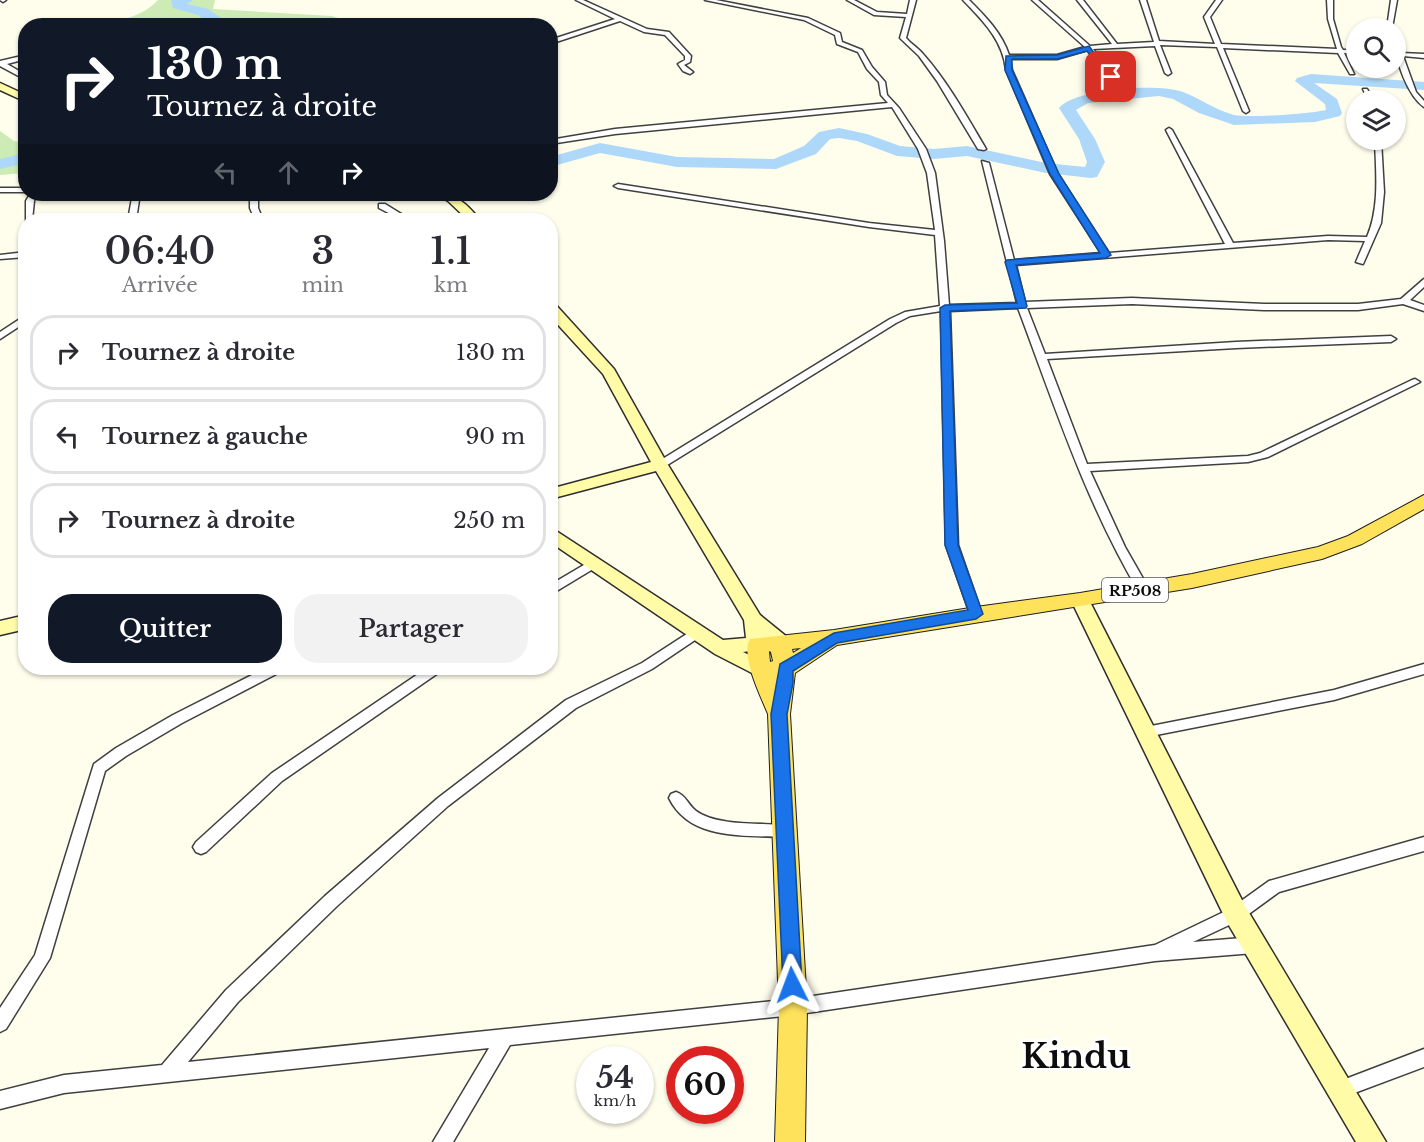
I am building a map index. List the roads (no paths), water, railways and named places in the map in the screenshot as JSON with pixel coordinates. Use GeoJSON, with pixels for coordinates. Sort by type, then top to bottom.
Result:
{"type":"FeatureCollection","features":[{"type":"Feature","properties":{"kind":"main road","name":"RP508"},"geometry":{"type":"LineString","coordinates":[[757,644],[834,638],[1192,581],[1322,553],[1355,540],[1424,501]]}},
{"type":"Feature","properties":{"kind":"main road","name":"RP508"},"geometry":{"type":"LineString","coordinates":[[761,669],[786,668],[834,638]]}},
{"type":"Feature","properties":{"kind":"main road"},"geometry":{"type":"LineString","coordinates":[[780,642],[786,668],[786,683],[779,714],[793,1007],[789,1142]]}},
{"type":"Feature","properties":{"kind":"main road"},"geometry":{"type":"LineString","coordinates":[[757,644],[761,669],[779,714]]}},
{"type":"Feature","properties":{"kind":"street"},"geometry":{"type":"LineString","coordinates":[[579,0],[648,32],[667,33],[688,56],[688,60],[681,64],[685,70],[690,72]]}},
{"type":"Feature","properties":{"kind":"street"},"geometry":{"type":"LineString","coordinates":[[708,0],[806,19],[830,28],[838,34],[839,42],[861,51],[869,68],[882,82],[884,94],[924,153],[931,173],[945,308],[952,545],[976,614]]}},
{"type":"Feature","properties":{"kind":"street"},"geometry":{"type":"LineString","coordinates":[[850,0],[876,14],[909,16]]}},
{"type":"Feature","properties":{"kind":"street"},"geometry":{"type":"LineString","coordinates":[[913,0],[903,38],[922,56],[956,104],[982,149]]}},
{"type":"Feature","properties":{"kind":"street"},"geometry":{"type":"LineString","coordinates":[[966,0],[987,21],[1008,57],[1009,70],[1054,174],[1106,255]]}},
{"type":"Feature","properties":{"kind":"street"},"geometry":{"type":"LineString","coordinates":[[1035,0],[1089,48],[1111,77]]}},
{"type":"Feature","properties":{"kind":"street"},"geometry":{"type":"LineString","coordinates":[[1080,0],[1115,45]]}},
{"type":"Feature","properties":{"kind":"street"},"geometry":{"type":"LineString","coordinates":[[1143,0],[1168,73]]}},
{"type":"Feature","properties":{"kind":"street"},"geometry":{"type":"LineString","coordinates":[[1219,0],[1208,16],[1246,111]]}},
{"type":"Feature","properties":{"kind":"street"},"geometry":{"type":"LineString","coordinates":[[1330,0],[1329,13],[1339,51],[1346,63]]}},
{"type":"Feature","properties":{"kind":"street"},"geometry":{"type":"LineString","coordinates":[[1391,18],[1394,0]]}},
{"type":"Feature","properties":{"kind":"street"},"geometry":{"type":"LineString","coordinates":[[558,39],[620,19]]}},
{"type":"Feature","properties":{"kind":"street"},"geometry":{"type":"LineString","coordinates":[[1008,57],[1057,57],[1089,48],[1157,43],[1346,51]]}},
{"type":"Feature","properties":{"kind":"street"},"geometry":{"type":"LineString","coordinates":[[1406,55],[1424,56]]}},
{"type":"Feature","properties":{"kind":"street"},"geometry":{"type":"LineString","coordinates":[[1,63],[18,59]]}},
{"type":"Feature","properties":{"kind":"street"},"geometry":{"type":"LineString","coordinates":[[1,63],[18,73]]}},
{"type":"Feature","properties":{"kind":"street"},"geometry":{"type":"LineString","coordinates":[[1406,77],[1413,92],[1424,105]]}},
{"type":"Feature","properties":{"kind":"street"},"geometry":{"type":"LineString","coordinates":[[0,86],[18,95]]}},
{"type":"Feature","properties":{"kind":"street"},"geometry":{"type":"LineString","coordinates":[[558,141],[604,132],[780,116],[840,107],[893,105]]}},
{"type":"Feature","properties":{"kind":"street"},"geometry":{"type":"LineString","coordinates":[[1169,130],[1230,246]]}},
{"type":"Feature","properties":{"kind":"street"},"geometry":{"type":"LineString","coordinates":[[1360,262],[1377,223],[1380,192],[1378,150]]}},
{"type":"Feature","properties":{"kind":"street"},"geometry":{"type":"LineString","coordinates":[[985,163],[1022,306],[1083,468],[1119,547],[1143,589]]}},
{"type":"Feature","properties":{"kind":"street"},"geometry":{"type":"LineString","coordinates":[[618,186],[869,225],[939,233]]}},
{"type":"Feature","properties":{"kind":"street"},"geometry":{"type":"LineString","coordinates":[[0,190],[18,190]]}},
{"type":"Feature","properties":{"kind":"street"},"geometry":{"type":"LineString","coordinates":[[453,201],[466,213]]}},
{"type":"Feature","properties":{"kind":"street"},"geometry":{"type":"LineString","coordinates":[[382,206],[394,213]]}},
{"type":"Feature","properties":{"kind":"street"},"geometry":{"type":"LineString","coordinates":[[1010,262],[1328,238],[1370,239]]}},
{"type":"Feature","properties":{"kind":"street"},"geometry":{"type":"LineString","coordinates":[[0,256],[18,252]]}},
{"type":"Feature","properties":{"kind":"street"},"geometry":{"type":"LineString","coordinates":[[1404,301],[1424,282]]}},
{"type":"Feature","properties":{"kind":"street"},"geometry":{"type":"LineString","coordinates":[[558,492],[660,465],[893,321],[908,314],[945,308],[1132,301],[1264,307],[1358,307],[1404,301],[1424,308]]}},
{"type":"Feature","properties":{"kind":"street"},"geometry":{"type":"LineString","coordinates":[[558,316],[609,372],[660,465],[753,620],[780,642]]}},
{"type":"Feature","properties":{"kind":"street"},"geometry":{"type":"LineString","coordinates":[[0,336],[18,324]]}},
{"type":"Feature","properties":{"kind":"street"},"geometry":{"type":"LineString","coordinates":[[1041,357],[1236,345],[1391,339]]}},
{"type":"Feature","properties":{"kind":"street"},"geometry":{"type":"LineString","coordinates":[[1083,468],[1248,459],[1264,455],[1415,382]]}},
{"type":"Feature","properties":{"kind":"street"},"geometry":{"type":"LineString","coordinates":[[558,538],[696,633],[761,669]]}},
{"type":"Feature","properties":{"kind":"street"},"geometry":{"type":"LineString","coordinates":[[558,586],[594,563]]}},
{"type":"Feature","properties":{"kind":"street"},"geometry":{"type":"LineString","coordinates":[[1080,600],[1236,914],[1372,1142]]}},
{"type":"Feature","properties":{"kind":"street"},"geometry":{"type":"LineString","coordinates":[[722,649],[728,646],[757,644],[753,620]]}},
{"type":"Feature","properties":{"kind":"street"},"geometry":{"type":"LineString","coordinates":[[0,628],[18,624]]}},
{"type":"Feature","properties":{"kind":"street"},"geometry":{"type":"LineString","coordinates":[[167,1073],[232,996],[331,901],[443,801],[571,704],[647,666],[696,633]]}},
{"type":"Feature","properties":{"kind":"street"},"geometry":{"type":"LineString","coordinates":[[1146,732],[1334,695],[1424,669]]}},
{"type":"Feature","properties":{"kind":"street"},"geometry":{"type":"LineString","coordinates":[[0,1023],[42,958],[99,768],[106,761],[164,727],[262,675]]}},
{"type":"Feature","properties":{"kind":"street"},"geometry":{"type":"LineString","coordinates":[[201,847],[277,777],[426,675]]}},
{"type":"Feature","properties":{"kind":"street"},"geometry":{"type":"LineString","coordinates":[[676,798],[692,816],[717,827],[784,831]]}},
{"type":"Feature","properties":{"kind":"street"},"geometry":{"type":"LineString","coordinates":[[1155,952],[1236,914],[1275,886],[1424,844]]}},
{"type":"Feature","properties":{"kind":"street"},"geometry":{"type":"LineString","coordinates":[[0,1100],[64,1084],[793,1007],[1155,952],[1254,945]]}},
{"type":"Feature","properties":{"kind":"street"},"geometry":{"type":"LineString","coordinates":[[442,1142],[505,1038]]}},
{"type":"Feature","properties":{"kind":"street"},"geometry":{"type":"LineString","coordinates":[[1341,1089],[1424,1058]]}},
{"type":"Feature","properties":{"kind":"waterway"},"geometry":{"type":"LineString","coordinates":[[187,0],[177,1],[177,5],[203,12],[211,18]]}},
{"type":"Feature","properties":{"kind":"waterway"},"geometry":{"type":"LineString","coordinates":[[558,160],[600,148],[677,162],[776,164],[810,150],[825,135],[839,133],[861,137],[897,151],[934,154],[967,151],[1046,168],[1091,173],[1096,162],[1087,139],[1067,108],[1084,99],[1159,91],[1178,95],[1205,110],[1234,120],[1315,117],[1334,113],[1332,102],[1302,81],[1311,78],[1424,86]]}},
{"type":"Feature","properties":{"kind":"waterway"},"geometry":{"type":"LineString","coordinates":[[0,164],[18,160]]}},
{"type":"Feature","properties":{"kind":"district","name":"Kindu"},"geometry":{"type":"Point","coordinates":[1076,1056]}}]}
